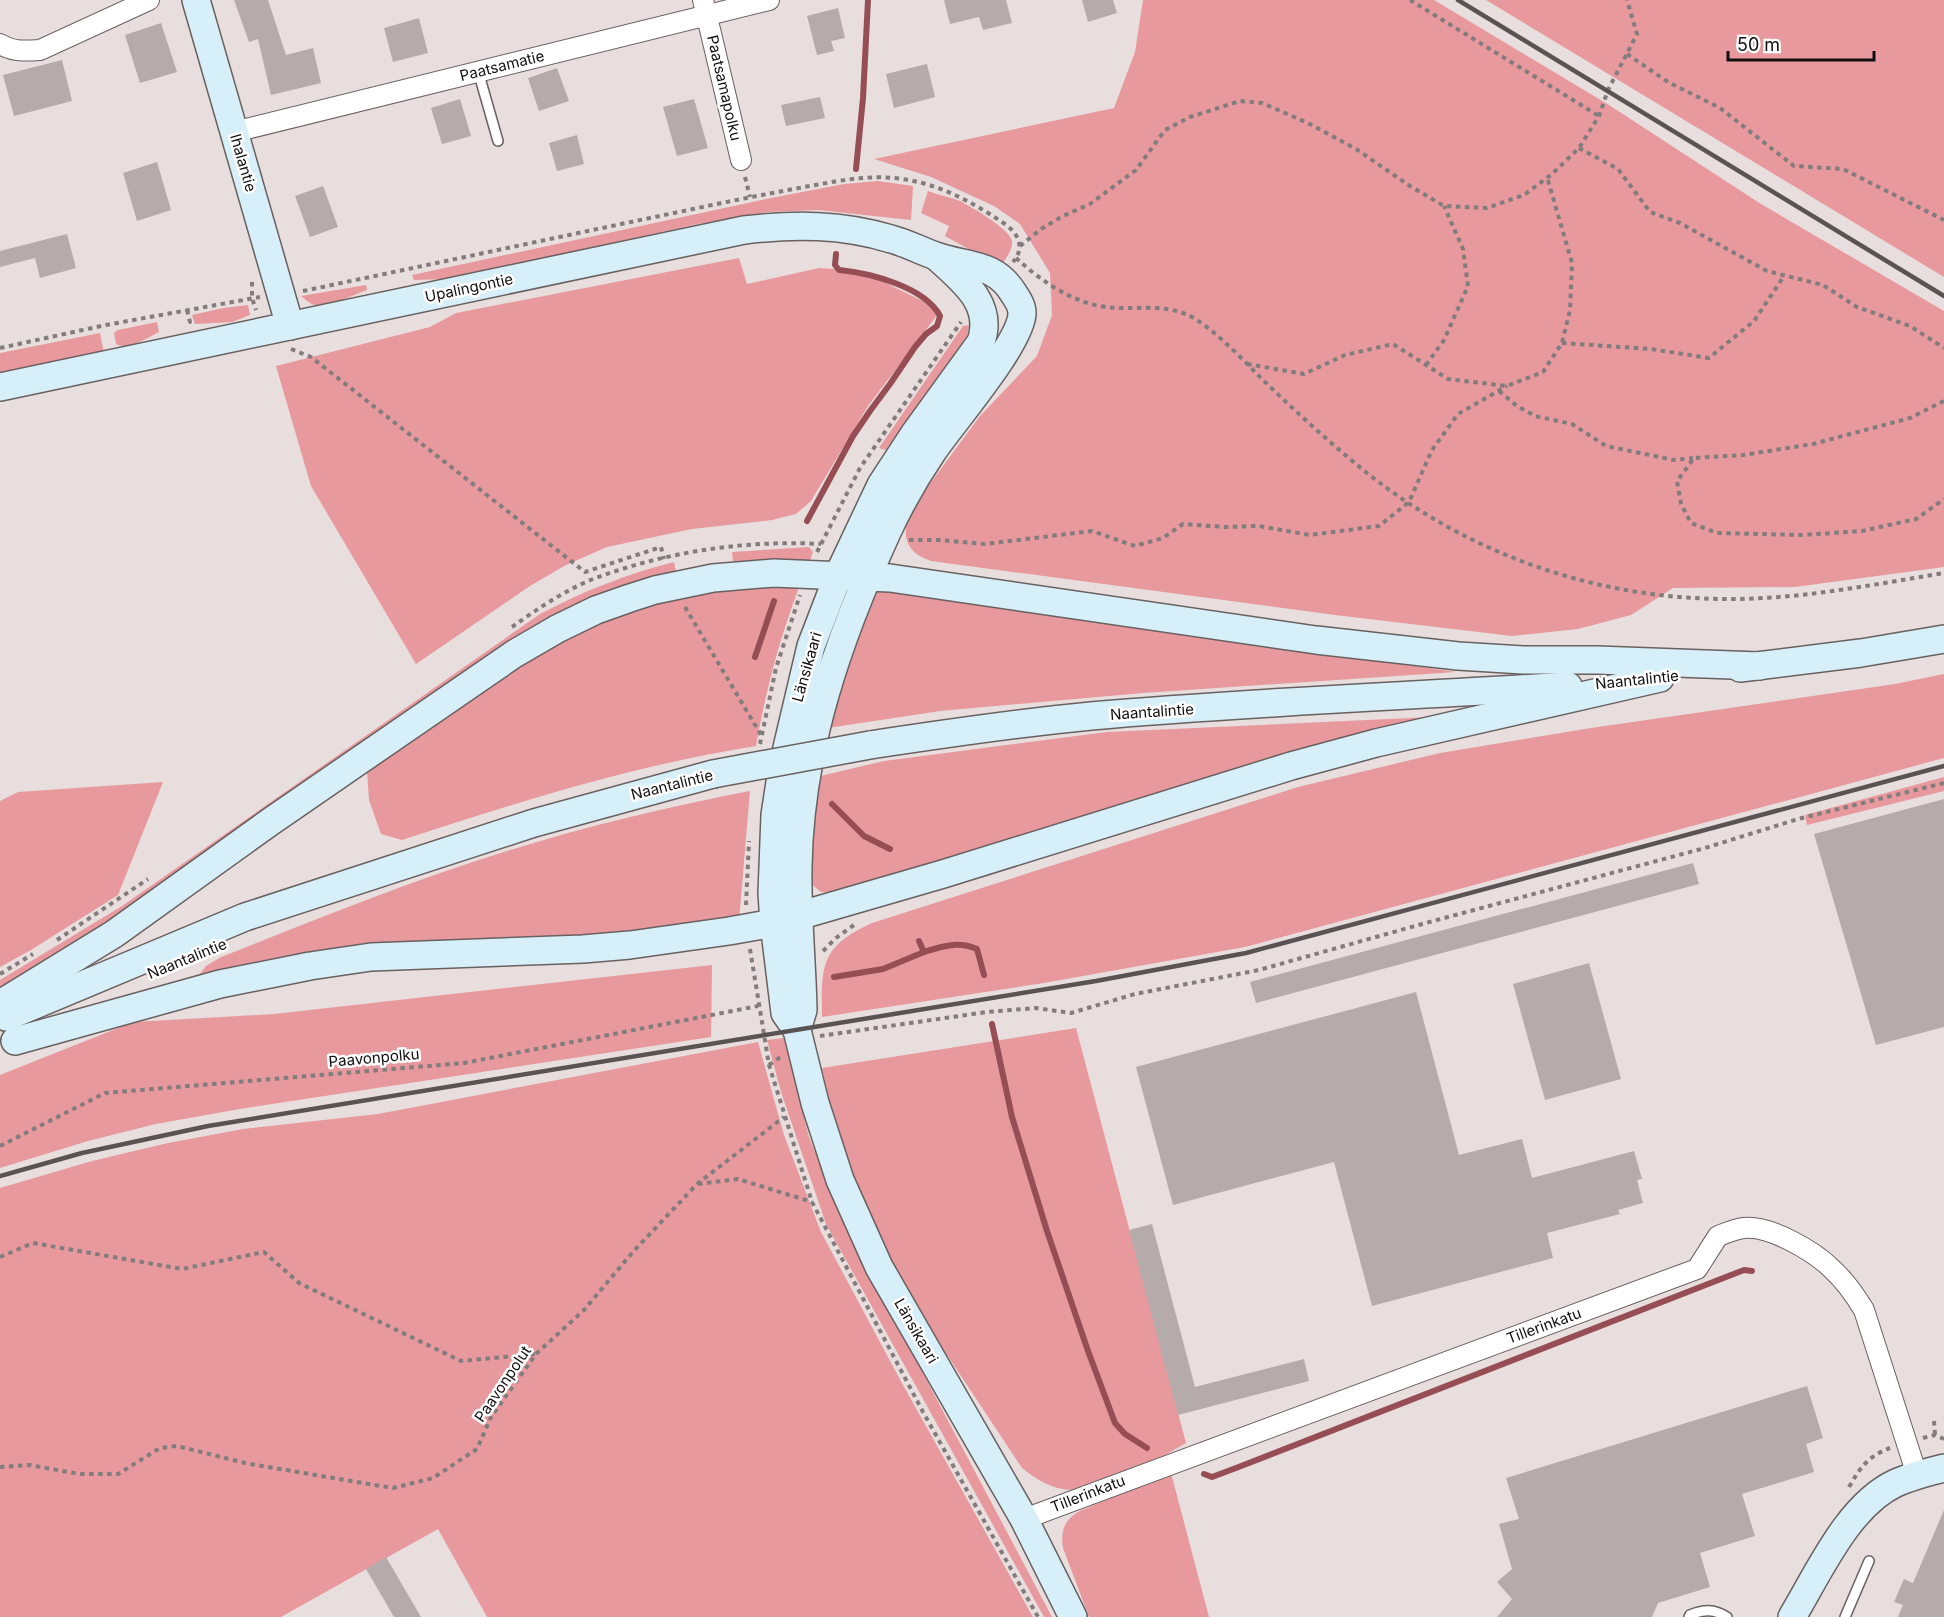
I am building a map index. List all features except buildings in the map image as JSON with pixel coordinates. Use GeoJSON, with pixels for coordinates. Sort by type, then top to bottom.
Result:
{"type":"FeatureCollection","features":[{"type":"Feature","properties":{"kind":"main road","name":"Ihalantie"},"geometry":{"type":"LineString","coordinates":[[196,0],[289,337]]}},
{"type":"Feature","properties":{"kind":"main road","name":"Upalingontie"},"geometry":{"type":"LineString","coordinates":[[0,387],[289,337],[744,230],[776,226],[813,225],[844,228],[893,239],[937,257],[978,266],[1001,277],[1020,304],[1022,314],[1011,346]]}},
{"type":"Feature","properties":{"kind":"main road","name":"Upalingontie"},"geometry":{"type":"LineString","coordinates":[[937,257],[966,284],[979,303],[985,323],[981,342]]}},
{"type":"Feature","properties":{"kind":"main road","name":"Länsikaari"},"geometry":{"type":"LineString","coordinates":[[981,342],[915,433],[881,485],[837,576],[811,646],[782,769],[775,815],[772,893],[774,923],[786,1013],[799,1035],[826,1140],[858,1224],[879,1267],[1024,1519],[1073,1617]]}},
{"type":"Feature","properties":{"kind":"main road","name":"Länsikaari"},"geometry":{"type":"LineString","coordinates":[[799,1035],[803,1010],[798,867],[807,770],[821,706],[837,651],[904,498],[933,452],[1011,346]]}},
{"type":"Feature","properties":{"kind":"main road"},"geometry":{"type":"LineString","coordinates":[[0,1004],[114,934],[336,777],[505,661],[556,629],[596,610],[630,598],[655,590],[713,578],[774,573],[890,578],[1304,639],[1404,651],[1523,660],[1597,660],[1759,666]]}},
{"type":"Feature","properties":{"kind":"main road","name":"Naantalintie"},"geometry":{"type":"LineString","coordinates":[[5,1036],[253,932],[375,875],[534,823],[713,774],[870,745],[1091,716],[1660,678],[1861,654],[1944,639]]}},
{"type":"Feature","properties":{"kind":"main road"},"geometry":{"type":"LineString","coordinates":[[5,1036],[198,989],[310,966],[371,957],[583,949],[729,932],[774,923],[1302,763],[1376,743],[1660,678]]}},
{"type":"Feature","properties":{"kind":"main road"},"geometry":{"type":"LineString","coordinates":[[1792,1617],[1841,1535],[1859,1513],[1881,1492],[1895,1484],[1944,1468]]}},
{"type":"Feature","properties":{"kind":"street"},"geometry":{"type":"LineString","coordinates":[[0,44],[23,51],[40,50],[149,0]]}},
{"type":"Feature","properties":{"kind":"street","name":"Paatsamatie"},"geometry":{"type":"LineString","coordinates":[[234,132],[478,72],[705,8],[769,0]]}},
{"type":"Feature","properties":{"kind":"street","name":"Paatsamapolku"},"geometry":{"type":"LineString","coordinates":[[705,8],[741,160]]}},
{"type":"Feature","properties":{"kind":"street","name":"Tillerinkatu"},"geometry":{"type":"LineString","coordinates":[[1024,1519],[1697,1269],[1718,1236],[1746,1228],[1761,1229],[1781,1236],[1805,1249],[1831,1268],[1854,1293],[1864,1310],[1917,1475]]}},
{"type":"Feature","properties":{"kind":"lane"},"geometry":{"type":"LineString","coordinates":[[478,72],[498,141]]}},
{"type":"Feature","properties":{"kind":"lane"},"geometry":{"type":"LineString","coordinates":[[1845,1617],[1869,1561]]}},
{"type":"Feature","properties":{"kind":"lane"},"geometry":{"type":"LineString","coordinates":[[1689,1617],[1701,1611],[1717,1611],[1727,1617]]}},
{"type":"Feature","properties":{"kind":"path"},"geometry":{"type":"LineString","coordinates":[[1410,0],[1599,116]]}},
{"type":"Feature","properties":{"kind":"path"},"geometry":{"type":"LineString","coordinates":[[1020,246],[1041,229],[1090,204],[1136,170],[1166,130],[1190,117],[1240,101],[1262,103],[1308,123],[1356,148],[1410,186],[1444,206],[1487,207],[1524,195],[1580,148],[1599,116],[1608,90],[1636,34],[1627,0]]}},
{"type":"Feature","properties":{"kind":"path"},"geometry":{"type":"LineString","coordinates":[[1627,54],[1668,82],[1720,108],[1794,166],[1843,169],[1944,220]]}},
{"type":"Feature","properties":{"kind":"path"},"geometry":{"type":"LineString","coordinates":[[1580,148],[1618,169],[1650,212],[1680,223],[1767,271],[1823,285],[1857,307],[1910,326],[1944,348]]}},
{"type":"Feature","properties":{"kind":"path"},"geometry":{"type":"LineString","coordinates":[[909,540],[985,544],[1092,531],[1135,546],[1163,538],[1183,524],[1225,527],[1259,526],[1310,535],[1379,526],[1409,502],[1432,450],[1458,414],[1507,386],[1543,372],[1562,343],[1570,310],[1572,263],[1547,177]]}},
{"type":"Feature","properties":{"kind":"path"},"geometry":{"type":"LineString","coordinates":[[747,186],[750,197]]}},
{"type":"Feature","properties":{"kind":"path"},"geometry":{"type":"LineString","coordinates":[[1426,365],[1444,340],[1468,286],[1463,249],[1444,206]]}},
{"type":"Feature","properties":{"kind":"path"},"geometry":{"type":"LineString","coordinates":[[1016,258],[1035,276],[1082,301],[1106,307],[1157,308],[1176,311],[1196,319],[1324,438],[1383,486],[1458,533],[1505,555],[1557,575],[1610,589],[1677,597],[1738,599],[1824,593],[1944,573]]}},
{"type":"Feature","properties":{"kind":"path"},"geometry":{"type":"LineString","coordinates":[[1562,343],[1651,349],[1709,358],[1754,321],[1784,276]]}},
{"type":"Feature","properties":{"kind":"path"},"geometry":{"type":"LineString","coordinates":[[181,324],[190,322],[187,310]]}},
{"type":"Feature","properties":{"kind":"path"},"geometry":{"type":"LineString","coordinates":[[289,337],[311,357],[585,572],[661,547],[664,559]]}},
{"type":"Feature","properties":{"kind":"path"},"geometry":{"type":"LineString","coordinates":[[1246,364],[1304,374],[1345,355],[1393,344],[1448,379],[1507,386]]}},
{"type":"Feature","properties":{"kind":"path"},"geometry":{"type":"LineString","coordinates":[[1499,391],[1535,416],[1572,424],[1606,446],[1674,460],[1743,455],[1813,444],[1910,418],[1944,401]]}},
{"type":"Feature","properties":{"kind":"path"},"geometry":{"type":"LineString","coordinates":[[1694,458],[1677,481],[1681,504],[1691,522],[1717,533],[1802,536],[1862,531],[1916,519],[1944,500]]}},
{"type":"Feature","properties":{"kind":"path"},"geometry":{"type":"LineString","coordinates":[[685,606],[761,736]]}},
{"type":"Feature","properties":{"kind":"path"},"geometry":{"type":"LineString","coordinates":[[769,1065],[799,1035],[854,1033],[987,1012],[1036,1008],[1071,1013],[1135,994],[1259,970],[1704,848],[1798,819],[1944,783]]}},
{"type":"Feature","properties":{"kind":"path","name":"Paavonpolku"},"geometry":{"type":"LineString","coordinates":[[0,1146],[105,1093],[464,1063],[758,1006]]}},
{"type":"Feature","properties":{"kind":"path","name":"Paavonpolut"},"geometry":{"type":"LineString","coordinates":[[0,1467],[30,1465],[79,1474],[118,1474],[160,1448],[177,1446],[245,1463],[393,1488],[434,1478],[477,1449],[491,1417],[536,1354],[584,1310],[632,1253],[697,1184],[784,1117]]}},
{"type":"Feature","properties":{"kind":"path"},"geometry":{"type":"LineString","coordinates":[[697,1184],[738,1179],[812,1202]]}},
{"type":"Feature","properties":{"kind":"path"},"geometry":{"type":"LineString","coordinates":[[0,1257],[33,1243],[182,1269],[264,1252],[299,1282],[461,1361],[536,1354]]}},
{"type":"Feature","properties":{"kind":"path"},"geometry":{"type":"LineString","coordinates":[[1934,1421],[1935,1435]]}},
{"type":"Feature","properties":{"kind":"path"},"geometry":{"type":"LineString","coordinates":[[1928,1436],[1935,1435],[1944,1439]]}},
{"type":"Feature","properties":{"kind":"path"},"geometry":{"type":"LineString","coordinates":[[1876,1453],[1887,1449]]}},
{"type":"Feature","properties":{"kind":"shaded area"},"geometry":{"type":"Polygon","coordinates":[[[1143,0],[1434,0],[1609,105],[1761,204],[1944,311],[1944,567],[1795,587],[1673,588],[1631,615],[1578,629],[1512,636],[1335,615],[931,561],[921,557],[914,552],[906,538],[907,522],[914,505],[980,416],[1037,356],[1052,315],[1050,273],[1020,224],[994,206],[931,177],[874,159],[1114,108],[1135,52],[1143,0]]]}},
{"type":"Feature","properties":{"kind":"shaded area"},"geometry":{"type":"Polygon","coordinates":[[[1486,0],[1944,0],[1944,277],[1486,0]]]}},
{"type":"Feature","properties":{"kind":"shaded area"},"geometry":{"type":"Polygon","coordinates":[[[878,181],[913,186],[911,220],[818,210],[768,212],[698,224],[447,279],[414,280],[412,275],[766,199],[844,184],[878,181]]]}},
{"type":"Feature","properties":{"kind":"shaded area"},"geometry":{"type":"Polygon","coordinates":[[[928,191],[960,201],[1004,230],[1012,244],[1001,267],[945,236],[949,226],[921,213],[928,191]]]}},
{"type":"Feature","properties":{"kind":"shaded area"},"geometry":{"type":"Polygon","coordinates":[[[739,258],[747,284],[819,268],[861,271],[941,310],[868,406],[811,501],[796,514],[772,520],[692,529],[607,547],[566,565],[530,586],[416,664],[311,486],[276,366],[430,327],[456,313],[739,258]]]}},
{"type":"Feature","properties":{"kind":"shaded area"},"geometry":{"type":"Polygon","coordinates":[[[366,285],[367,290],[326,305],[314,305],[301,296],[366,285]]]}},
{"type":"Feature","properties":{"kind":"shaded area"},"geometry":{"type":"Polygon","coordinates":[[[248,305],[250,315],[232,322],[195,324],[192,315],[223,308],[248,305]]]}},
{"type":"Feature","properties":{"kind":"shaded area"},"geometry":{"type":"Polygon","coordinates":[[[157,322],[159,332],[132,345],[116,344],[114,333],[118,330],[157,322]]]}},
{"type":"Feature","properties":{"kind":"shaded area"},"geometry":{"type":"Polygon","coordinates":[[[969,325],[966,339],[948,373],[886,450],[879,448],[963,326],[969,325]]]}},
{"type":"Feature","properties":{"kind":"shaded area"},"geometry":{"type":"Polygon","coordinates":[[[100,333],[104,354],[0,374],[0,353],[100,333]]]}},
{"type":"Feature","properties":{"kind":"shaded area"},"geometry":{"type":"Polygon","coordinates":[[[809,547],[813,552],[809,563],[800,565],[733,561],[732,552],[809,547]]]}},
{"type":"Feature","properties":{"kind":"shaded area"},"geometry":{"type":"Polygon","coordinates":[[[674,562],[676,572],[622,587],[129,910],[0,989],[0,980],[122,906],[540,614],[606,584],[674,562]]]}},
{"type":"Feature","properties":{"kind":"shaded area"},"geometry":{"type":"Polygon","coordinates":[[[796,585],[798,590],[773,667],[756,746],[621,774],[402,840],[381,834],[369,800],[367,771],[509,670],[599,621],[693,592],[796,585]]]}},
{"type":"Feature","properties":{"kind":"shaded area"},"geometry":{"type":"Polygon","coordinates":[[[885,588],[1456,672],[1143,693],[940,711],[828,728],[838,677],[876,591],[885,588]]]}},
{"type":"Feature","properties":{"kind":"shaded area"},"geometry":{"type":"Polygon","coordinates":[[[1944,674],[1944,758],[1245,947],[1044,983],[822,1017],[822,984],[828,959],[843,940],[872,923],[1298,787],[1440,753],[1591,728],[1895,684],[1944,674]]]}},
{"type":"Feature","properties":{"kind":"shaded area"},"geometry":{"type":"Polygon","coordinates":[[[1432,717],[830,893],[821,892],[810,883],[816,777],[884,761],[1107,732],[1432,717]]]}},
{"type":"Feature","properties":{"kind":"shaded area"},"geometry":{"type":"Polygon","coordinates":[[[1944,777],[1944,791],[1807,825],[1805,815],[1944,777]]]}},
{"type":"Feature","properties":{"kind":"shaded area"},"geometry":{"type":"Polygon","coordinates":[[[163,782],[118,895],[0,967],[0,801],[18,792],[163,782]]]}},
{"type":"Feature","properties":{"kind":"shaded area"},"geometry":{"type":"Polygon","coordinates":[[[750,791],[739,921],[202,978],[199,975],[206,966],[221,957],[435,875],[597,825],[750,791]]]}},
{"type":"Feature","properties":{"kind":"shaded area"},"geometry":{"type":"Polygon","coordinates":[[[712,965],[711,1037],[240,1109],[156,1124],[88,1141],[0,1168],[0,1075],[133,1022],[274,1014],[712,965]]]}},
{"type":"Feature","properties":{"kind":"shaded area"},"geometry":{"type":"Polygon","coordinates":[[[1076,1028],[1186,1443],[1165,1455],[1073,1490],[1046,1484],[1022,1468],[904,1290],[866,1214],[835,1127],[822,1068],[1076,1028]]]}},
{"type":"Feature","properties":{"kind":"shaded area"},"geometry":{"type":"Polygon","coordinates":[[[784,1038],[809,1137],[842,1217],[1052,1617],[1044,1617],[826,1224],[781,1092],[767,1040],[784,1038]]]}},
{"type":"Feature","properties":{"kind":"shaded area"},"geometry":{"type":"Polygon","coordinates":[[[758,1042],[784,1135],[821,1232],[903,1385],[1033,1617],[487,1617],[438,1529],[281,1617],[0,1617],[0,1188],[92,1161],[168,1143],[243,1129],[378,1114],[758,1042]]]}},
{"type":"Feature","properties":{"kind":"shaded area"},"geometry":{"type":"Polygon","coordinates":[[[1171,1473],[1209,1617],[1089,1617],[1063,1548],[1062,1536],[1065,1525],[1071,1517],[1082,1510],[1171,1473]]]}},
{"type":"Feature","properties":{"kind":"waterway"},"geometry":{"type":"LineString","coordinates":[[856,169],[863,98],[868,0]]}},
{"type":"Feature","properties":{"kind":"waterway"},"geometry":{"type":"LineString","coordinates":[[807,521],[853,436],[915,347],[926,334],[937,326],[940,316],[933,306],[910,289],[881,278],[839,270],[835,265],[836,254]]}},
{"type":"Feature","properties":{"kind":"waterway"},"geometry":{"type":"LineString","coordinates":[[755,657],[774,601]]}},
{"type":"Feature","properties":{"kind":"waterway"},"geometry":{"type":"LineString","coordinates":[[832,804],[864,836],[890,849]]}},
{"type":"Feature","properties":{"kind":"waterway"},"geometry":{"type":"LineString","coordinates":[[919,941],[924,952],[957,945],[977,949],[984,975]]}},
{"type":"Feature","properties":{"kind":"waterway"},"geometry":{"type":"LineString","coordinates":[[834,977],[883,969],[924,952]]}},
{"type":"Feature","properties":{"kind":"waterway"},"geometry":{"type":"LineString","coordinates":[[992,1024],[1012,1117],[1047,1231],[1088,1351],[1115,1423],[1125,1434],[1147,1448]]}},
{"type":"Feature","properties":{"kind":"waterway"},"geometry":{"type":"LineString","coordinates":[[1204,1474],[1212,1477],[1744,1270],[1752,1271]]}},
{"type":"Feature","properties":{"kind":"railway"},"geometry":{"type":"LineString","coordinates":[[1458,0],[1944,296]]}},
{"type":"Feature","properties":{"kind":"railway"},"geometry":{"type":"LineString","coordinates":[[0,1176],[82,1153],[208,1126],[1096,981],[1246,953],[1944,766]]}}]}
